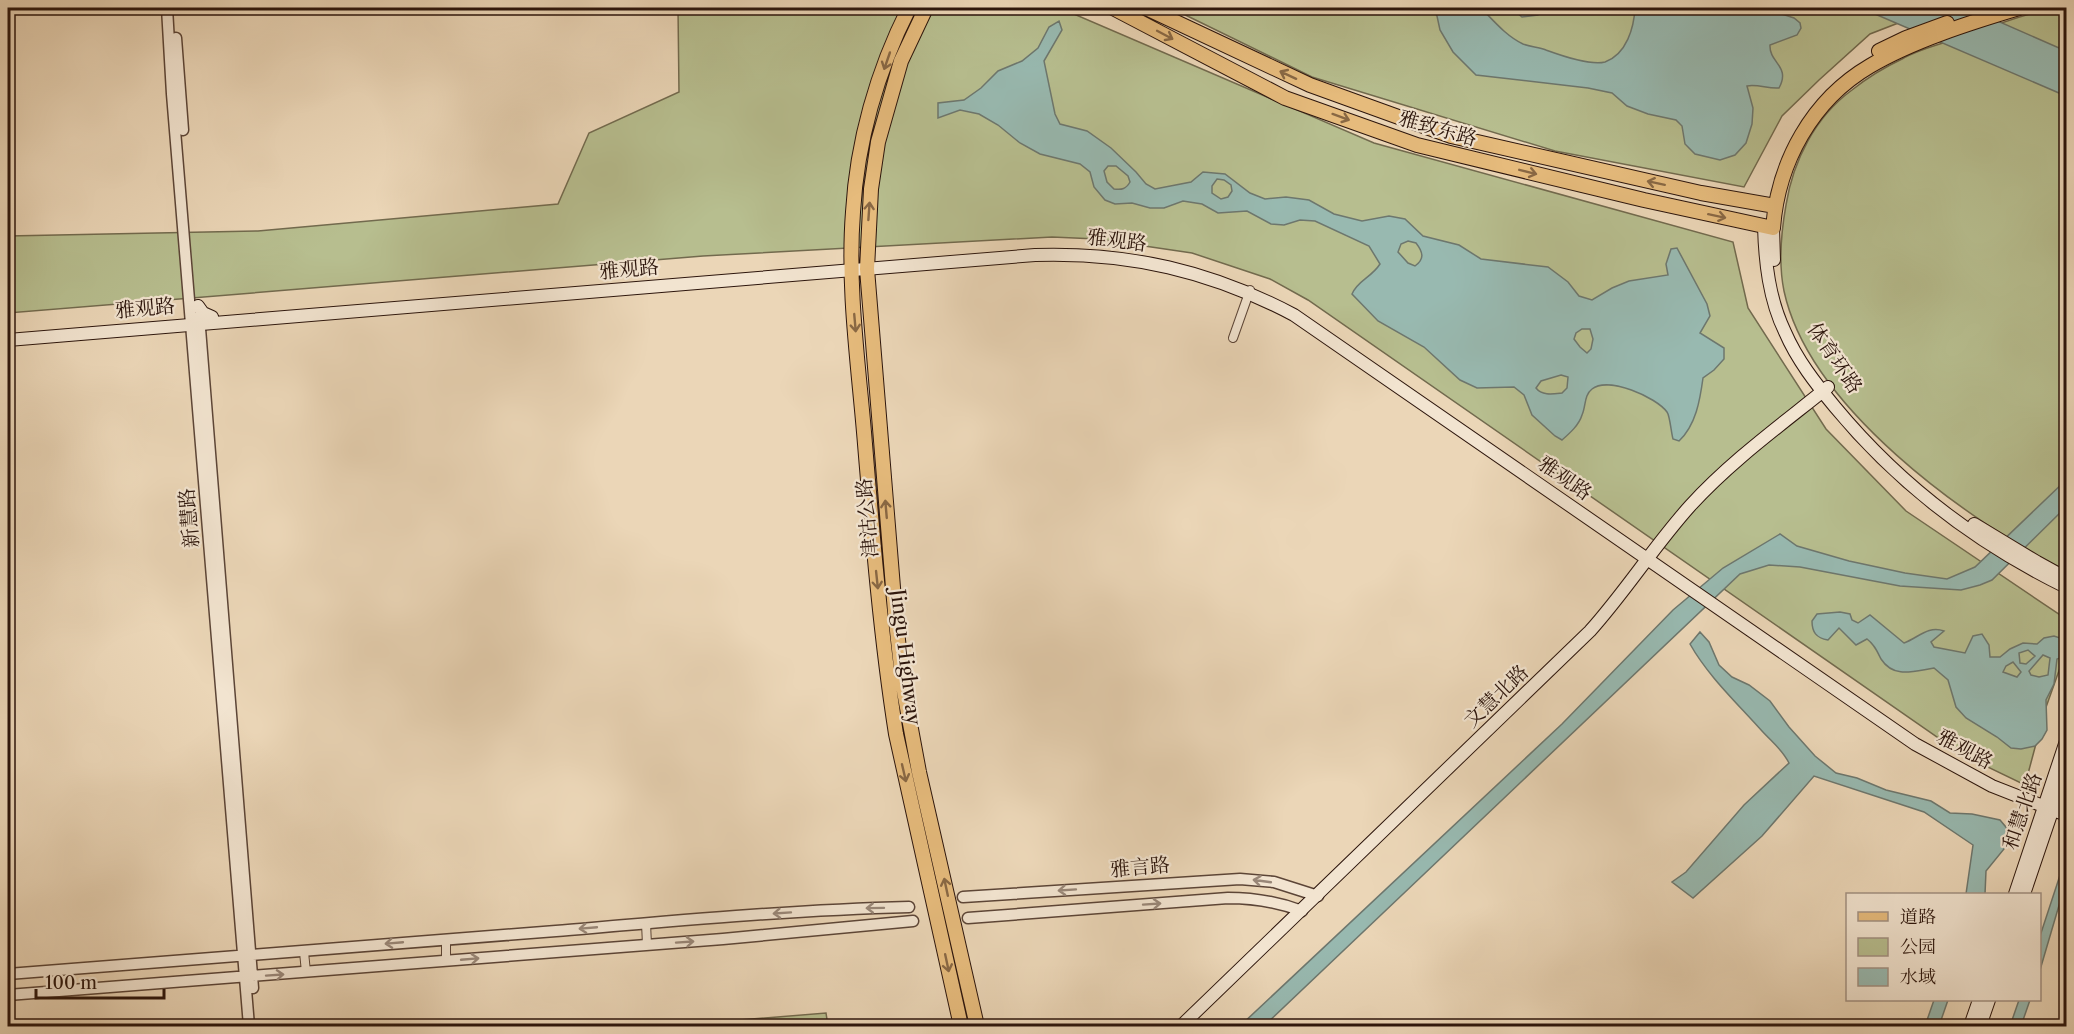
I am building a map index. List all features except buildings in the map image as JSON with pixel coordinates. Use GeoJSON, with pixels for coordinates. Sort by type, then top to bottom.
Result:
{"type":"FeatureCollection","features":[{"type":"Feature","properties":{"kind":"main road","name":"Jingu Highway"},"geometry":{"type":"LineString","coordinates":[[909,8],[886,63],[861,143],[852,214],[852,268],[870,510],[890,694],[896,734],[961,1026]]}},
{"type":"Feature","properties":{"kind":"main road","name":"津沽公路"},"geometry":{"type":"LineString","coordinates":[[926,8],[902,61],[878,142],[871,189],[867,267],[896,630],[903,686],[919,772],[977,1026]]}},
{"type":"Feature","properties":{"kind":"main road","name":"雅致东路"},"geometry":{"type":"LineString","coordinates":[[1113,8],[1285,98],[1417,145],[1644,200],[1768,227]]}},
{"type":"Feature","properties":{"kind":"main road","name":"雅致东路"},"geometry":{"type":"LineString","coordinates":[[1146,8],[1310,85],[1451,136],[1690,190],[1771,205]]}},
{"type":"Feature","properties":{"kind":"main road","name":"体育环路"},"geometry":{"type":"LineString","coordinates":[[2019,8],[1991,10],[1920,38],[1870,66],[1837,91],[1816,112],[1803,130],[1771,205],[1768,227],[1768,277],[1777,313],[1793,349],[1828,392],[1904,469],[1994,542],[2067,587]]}},
{"type":"Feature","properties":{"kind":"main road","name":"雅观路"},"geometry":{"type":"LineString","coordinates":[[8,333],[1035,255],[1121,258],[1181,269],[1250,291],[1294,315],[1652,559],[1915,744],[1992,786],[2053,807],[2067,815]]}},
{"type":"Feature","properties":{"kind":"main road","name":"雅观路"},"geometry":{"type":"LineString","coordinates":[[8,340],[199,317]]}},
{"type":"Feature","properties":{"kind":"main road","name":"文慧北路"},"geometry":{"type":"LineString","coordinates":[[1193,1026],[1573,659],[1622,606],[1685,512],[1713,483],[1828,392]]}},
{"type":"Feature","properties":{"kind":"main road","name":"文慧北路"},"geometry":{"type":"LineString","coordinates":[[1182,1026],[1590,631],[1652,559]]}},
{"type":"Feature","properties":{"kind":"main road","name":"体育环路"},"geometry":{"type":"LineString","coordinates":[[2024,560],[2067,578]]}},
{"type":"Feature","properties":{"kind":"main road","name":"和慧北路"},"geometry":{"type":"LineString","coordinates":[[2014,893],[2053,807],[2067,741]]}},
{"type":"Feature","properties":{"kind":"main road","name":"和慧北路"},"geometry":{"type":"LineString","coordinates":[[2024,893],[2067,770]]}},
{"type":"Feature","properties":{"kind":"main road"},"geometry":{"type":"LineString","coordinates":[[1970,1026],[1978,1001]]}},
{"type":"Feature","properties":{"kind":"main road"},"geometry":{"type":"LineString","coordinates":[[1980,1026],[1988,1001]]}},
{"type":"Feature","properties":{"kind":"street","name":"新慧路"},"geometry":{"type":"LineString","coordinates":[[167,8],[172,94],[199,317]]}},
{"type":"Feature","properties":{"kind":"street","name":"新慧路"},"geometry":{"type":"LineString","coordinates":[[174,8],[247,957],[249,1026]]}},
{"type":"Feature","properties":{"kind":"street"},"geometry":{"type":"LineString","coordinates":[[1233,338],[1250,291]]}},
{"type":"Feature","properties":{"kind":"street","name":"雅言路"},"geometry":{"type":"LineString","coordinates":[[963,897],[1240,879],[1274,882],[1318,896]]}},
{"type":"Feature","properties":{"kind":"street","name":"雅言路"},"geometry":{"type":"LineString","coordinates":[[968,918],[1228,898],[1260,899],[1286,904],[1302,911]]}},
{"type":"Feature","properties":{"kind":"street"},"geometry":{"type":"LineString","coordinates":[[8,974],[247,957],[646,923],[841,909],[909,907]]}},
{"type":"Feature","properties":{"kind":"street"},"geometry":{"type":"LineString","coordinates":[[841,909],[845,928]]}},
{"type":"Feature","properties":{"kind":"street"},"geometry":{"type":"LineString","coordinates":[[8,995],[647,945],[913,921]]}},
{"type":"Feature","properties":{"kind":"street"},"geometry":{"type":"LineString","coordinates":[[646,923],[647,945]]}},
{"type":"Feature","properties":{"kind":"street"},"geometry":{"type":"LineString","coordinates":[[446,939],[446,961]]}},
{"type":"Feature","properties":{"kind":"street"},"geometry":{"type":"LineString","coordinates":[[304,951],[306,972]]}},
{"type":"Feature","properties":{"kind":"street","name":"新慧路"},"geometry":{"type":"LineString","coordinates":[[248,977],[256,1026]]}},
{"type":"Feature","properties":{"kind":"green space"},"geometry":{"type":"Polygon","coordinates":[[[678,8],[1060,8],[1374,143],[1733,242],[1748,308],[1826,429],[1906,511],[2066,619],[2066,651],[2045,710],[2025,785],[1963,755],[1308,300],[1270,279],[1192,253],[1097,239],[1052,237],[703,256],[8,313],[8,236],[258,231],[558,204],[589,133],[679,92],[678,8]]]}},
{"type":"Feature","properties":{"kind":"green space"},"geometry":{"type":"Polygon","coordinates":[[[1171,8],[1937,8],[1870,34],[1819,80],[1782,116],[1744,187],[1555,151],[1312,77],[1171,8]]]}},
{"type":"Feature","properties":{"kind":"green space"},"geometry":{"type":"Polygon","coordinates":[[[2052,8],[2066,8],[2066,571],[1983,522],[1939,491],[1858,417],[1825,377],[1799,334],[1784,291],[1781,258],[1784,216],[1794,172],[1808,141],[1827,113],[1839,101],[1876,73],[1917,52],[2009,20],[2052,8]]]}},
{"type":"Feature","properties":{"kind":"green space"},"geometry":{"type":"Polygon","coordinates":[[[826,1013],[828,1026],[741,1026],[740,1020],[826,1013]]]}},
{"type":"Feature","properties":{"kind":"water"},"geometry":{"type":"Polygon","coordinates":[[[1432,8],[1481,8],[1505,32],[1523,44],[1591,63],[1605,62],[1619,53],[1631,31],[1635,8],[1764,8],[1794,18],[1800,23],[1801,28],[1797,35],[1770,45],[1783,75],[1779,88],[1747,86],[1753,108],[1752,124],[1746,143],[1735,155],[1720,160],[1695,154],[1685,144],[1682,126],[1676,120],[1648,114],[1627,106],[1612,93],[1588,88],[1476,75],[1453,52],[1440,30],[1437,16],[1432,8]]]}},
{"type":"Feature","properties":{"kind":"water"},"geometry":{"type":"Polygon","coordinates":[[[1511,8],[1545,8],[1538,15],[1522,17],[1511,8]]]}},
{"type":"Feature","properties":{"kind":"water"},"geometry":{"type":"Polygon","coordinates":[[[1861,8],[1968,8],[2066,51],[2066,96],[1861,8]]]}},
{"type":"Feature","properties":{"kind":"water"},"geometry":{"type":"Polygon","coordinates":[[[1059,21],[1062,30],[1044,61],[1055,114],[1060,124],[1087,131],[1111,148],[1146,184],[1155,189],[1191,182],[1203,172],[1225,174],[1250,193],[1265,199],[1286,197],[1309,200],[1334,214],[1362,221],[1389,216],[1405,219],[1423,236],[1459,245],[1481,259],[1548,267],[1568,282],[1579,296],[1592,300],[1629,281],[1668,275],[1666,264],[1671,249],[1677,248],[1707,304],[1710,316],[1700,333],[1724,348],[1724,359],[1703,378],[1699,403],[1690,428],[1679,441],[1673,439],[1668,414],[1661,406],[1631,390],[1609,385],[1599,386],[1589,391],[1579,422],[1562,440],[1532,415],[1524,395],[1514,387],[1477,388],[1460,380],[1424,347],[1378,321],[1352,294],[1380,264],[1369,246],[1315,221],[1300,220],[1284,225],[1271,224],[1247,211],[1218,213],[1202,204],[1183,201],[1164,208],[1150,208],[1132,203],[1115,204],[1105,200],[1094,187],[1090,172],[1080,164],[1040,154],[979,114],[960,110],[938,118],[938,103],[964,100],[981,88],[998,71],[1022,61],[1038,48],[1049,27],[1059,21]],[[1108,166],[1104,171],[1107,182],[1114,189],[1124,188],[1130,182],[1128,176],[1116,166],[1108,166]],[[1217,179],[1212,186],[1212,193],[1221,199],[1228,197],[1232,191],[1231,185],[1224,180],[1217,179]],[[1408,241],[1401,244],[1398,252],[1408,263],[1415,266],[1422,258],[1418,246],[1408,241]],[[1582,329],[1576,333],[1574,339],[1587,353],[1591,349],[1593,339],[1590,329],[1582,329]],[[1561,375],[1541,381],[1536,388],[1544,393],[1562,393],[1567,388],[1568,377],[1561,375]]]}},
{"type":"Feature","properties":{"kind":"water"},"geometry":{"type":"Polygon","coordinates":[[[2066,480],[2066,507],[1992,580],[1980,585],[1961,590],[1900,586],[1800,567],[1769,565],[1740,574],[1264,1026],[1240,1026],[1562,724],[1673,610],[1723,568],[1780,534],[1797,546],[1849,561],[1947,579],[1975,567],[2066,480]]]}},
{"type":"Feature","properties":{"kind":"water"},"geometry":{"type":"Polygon","coordinates":[[[1840,612],[1850,614],[1852,620],[1858,623],[1870,615],[1904,643],[1928,631],[1944,631],[1931,642],[1934,647],[1965,653],[1973,636],[1982,634],[1989,645],[1990,657],[2000,657],[2023,643],[2037,644],[2044,638],[2054,636],[2066,640],[2066,656],[2057,659],[2054,684],[2046,700],[2047,730],[2035,746],[2021,749],[2011,748],[1966,718],[1956,707],[1948,680],[1934,668],[1912,672],[1892,669],[1881,659],[1867,639],[1856,645],[1839,628],[1828,640],[1820,638],[1812,625],[1817,614],[1840,612]],[[2028,650],[2019,653],[2020,663],[2026,664],[2035,656],[2028,650]],[[2043,655],[2029,671],[2031,675],[2039,677],[2048,675],[2050,658],[2043,655]],[[2013,662],[2006,666],[2003,672],[2017,677],[2021,672],[2013,662]]]}},
{"type":"Feature","properties":{"kind":"water"},"geometry":{"type":"Polygon","coordinates":[[[1700,632],[1709,642],[1719,665],[1732,677],[1749,685],[1770,701],[1815,756],[1836,773],[1857,778],[1886,790],[1931,801],[1950,813],[1972,814],[2000,820],[2010,832],[2004,849],[1986,871],[1985,893],[1966,893],[1973,845],[1924,812],[1814,776],[1762,836],[1693,898],[1672,882],[1686,872],[1744,805],[1789,763],[1780,750],[1723,689],[1690,644],[1700,632]]]}},
{"type":"Feature","properties":{"kind":"water"},"geometry":{"type":"Polygon","coordinates":[[[2066,857],[2066,892],[2060,902],[2041,967],[2041,933],[2066,857]]]}},
{"type":"Feature","properties":{"kind":"water"},"geometry":{"type":"Polygon","coordinates":[[[1934,1001],[1948,1001],[1939,1026],[1925,1026],[1934,1001]]]}},
{"type":"Feature","properties":{"kind":"water"},"geometry":{"type":"Polygon","coordinates":[[[2019,1001],[2030,1001],[2021,1026],[2010,1026],[2019,1001]]]}}]}
